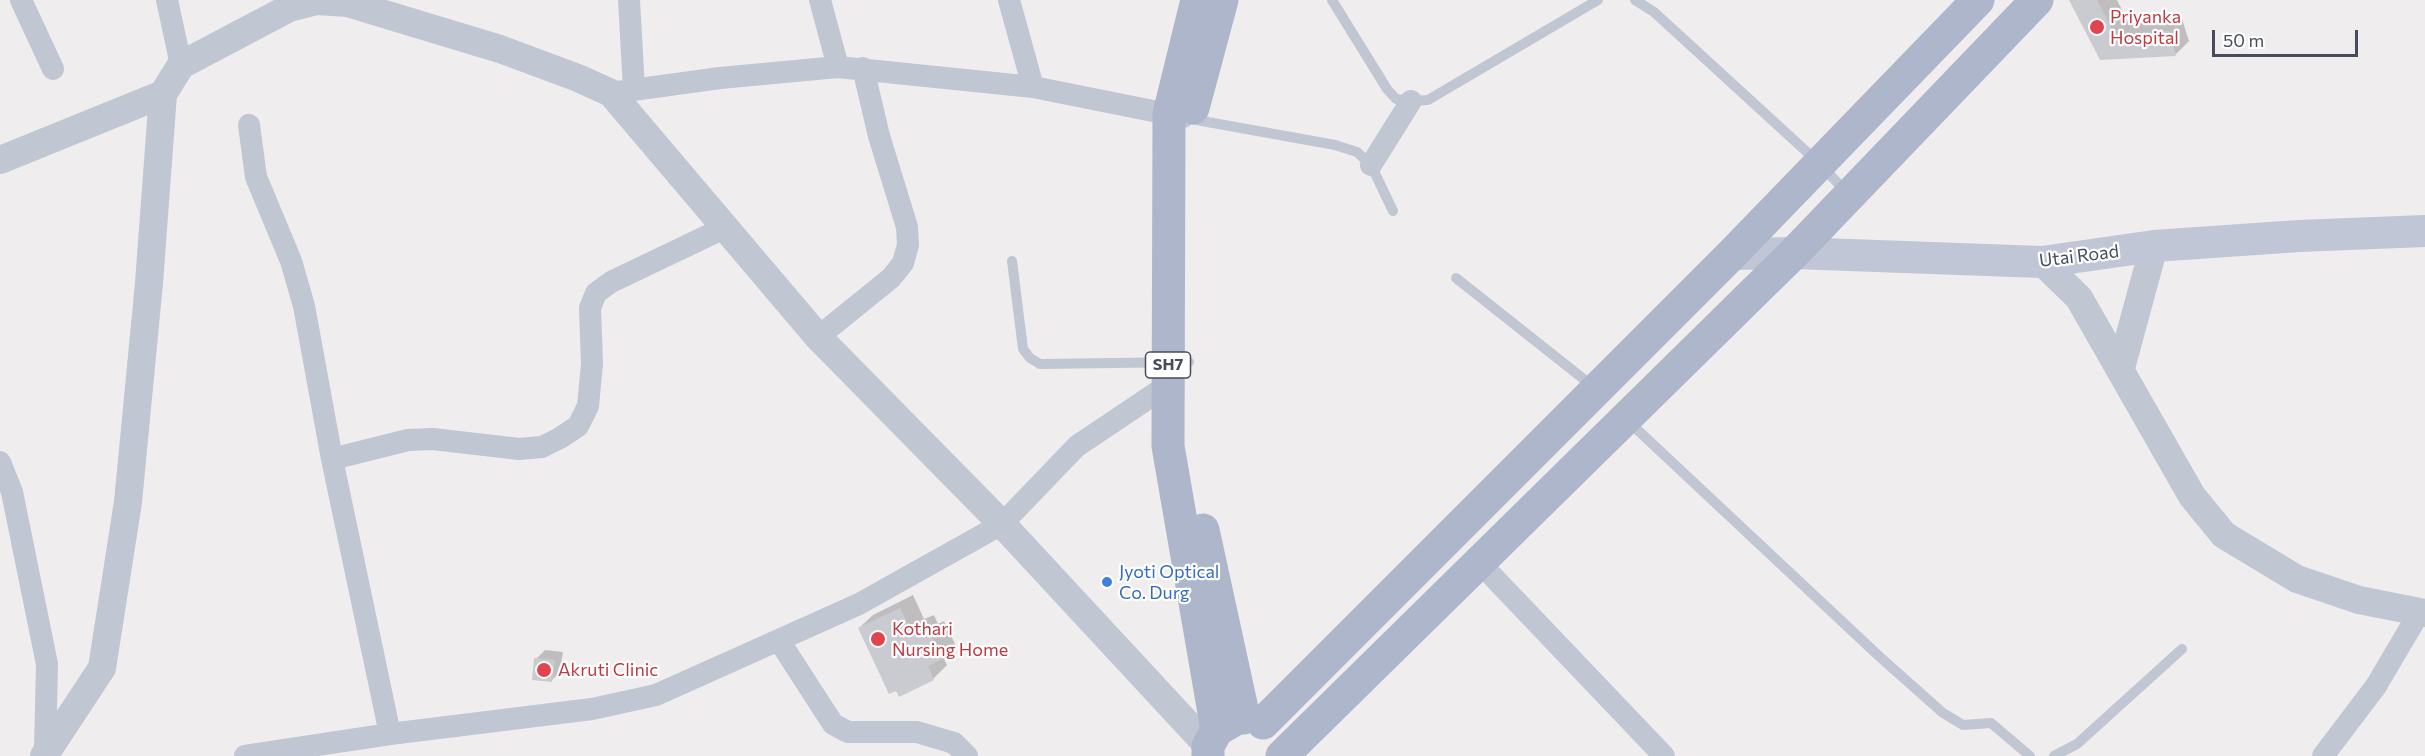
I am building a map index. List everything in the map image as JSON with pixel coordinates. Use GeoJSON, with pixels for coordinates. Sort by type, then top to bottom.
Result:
{"type":"FeatureCollection","features":[{"type":"Feature","properties":{"kind":"main road","name":"SH7"},"geometry":{"type":"LineString","coordinates":[[1197,0],[1180,116],[1175,370],[1168,446],[1174,491],[1228,734],[1277,736],[1282,756]]}},
{"type":"Feature","properties":{"kind":"main road","name":"SH7"},"geometry":{"type":"LineString","coordinates":[[1180,116],[1222,0]]}},
{"type":"Feature","properties":{"kind":"main road"},"geometry":{"type":"LineString","coordinates":[[1228,734],[1597,389],[1732,254],[1978,0]]}},
{"type":"Feature","properties":{"kind":"main road"},"geometry":{"type":"LineString","coordinates":[[1282,756],[1794,253],[2037,0]]}},
{"type":"Feature","properties":{"kind":"main road","name":"Utai Road"},"geometry":{"type":"LineString","coordinates":[[1732,254],[1794,253],[2042,262],[2154,246],[2425,231]]}},
{"type":"Feature","properties":{"kind":"street"},"geometry":{"type":"LineString","coordinates":[[21,0],[53,69]]}},
{"type":"Feature","properties":{"kind":"street"},"geometry":{"type":"LineString","coordinates":[[167,0],[181,65]]}},
{"type":"Feature","properties":{"kind":"street"},"geometry":{"type":"LineString","coordinates":[[629,0],[623,91],[724,228],[818,337],[1002,524],[1228,734]]}},
{"type":"Feature","properties":{"kind":"street"},"geometry":{"type":"LineString","coordinates":[[820,0],[838,67]]}},
{"type":"Feature","properties":{"kind":"street"},"geometry":{"type":"LineString","coordinates":[[1009,0],[1033,87]]}},
{"type":"Feature","properties":{"kind":"street"},"geometry":{"type":"LineString","coordinates":[[44,754],[102,668],[128,502],[149,283],[163,94],[181,65],[289,8],[317,1],[346,2],[500,49],[578,78],[623,91],[720,78],[838,67],[862,68],[1033,87],[1180,116]]}},
{"type":"Feature","properties":{"kind":"street"},"geometry":{"type":"LineString","coordinates":[[818,337],[891,278],[903,262],[908,245],[907,228],[879,136],[862,68]]}},
{"type":"Feature","properties":{"kind":"street"},"geometry":{"type":"LineString","coordinates":[[0,160],[163,94]]}},
{"type":"Feature","properties":{"kind":"street"},"geometry":{"type":"LineString","coordinates":[[1371,165],[1411,101]]}},
{"type":"Feature","properties":{"kind":"street"},"geometry":{"type":"LineString","coordinates":[[249,125],[256,177],[291,261],[304,306],[332,459],[390,734]]}},
{"type":"Feature","properties":{"kind":"street"},"geometry":{"type":"LineString","coordinates":[[332,459],[408,440],[433,439],[519,449],[542,447],[560,438],[578,426],[588,406],[592,364],[590,308],[596,293],[611,282],[724,228]]}},
{"type":"Feature","properties":{"kind":"street"},"geometry":{"type":"LineString","coordinates":[[2121,368],[2154,246]]}},
{"type":"Feature","properties":{"kind":"street"},"geometry":{"type":"LineString","coordinates":[[2042,262],[2079,297],[2192,496],[2224,535],[2297,579],[2359,600],[2422,613],[2376,686],[2323,756]]}},
{"type":"Feature","properties":{"kind":"street"},"geometry":{"type":"LineString","coordinates":[[245,756],[390,734],[581,711],[656,695],[780,642],[859,604],[1002,524],[1077,446],[1175,370]]}},
{"type":"Feature","properties":{"kind":"street"},"geometry":{"type":"LineString","coordinates":[[0,462],[12,492],[47,664],[44,754]]}},
{"type":"Feature","properties":{"kind":"street"},"geometry":{"type":"LineString","coordinates":[[1479,562],[1664,756]]}},
{"type":"Feature","properties":{"kind":"street"},"geometry":{"type":"LineString","coordinates":[[780,642],[833,724],[848,732],[917,732],[954,743],[967,756]]}},
{"type":"Feature","properties":{"kind":"lane"},"geometry":{"type":"LineString","coordinates":[[1332,0],[1387,89],[1396,99],[1411,101],[1428,100],[1599,0]]}},
{"type":"Feature","properties":{"kind":"lane"},"geometry":{"type":"LineString","coordinates":[[1635,0],[1654,12],[1820,164],[1850,196]]}},
{"type":"Feature","properties":{"kind":"lane"},"geometry":{"type":"LineString","coordinates":[[1180,116],[1335,145],[1357,152],[1371,165],[1393,211]]}},
{"type":"Feature","properties":{"kind":"lane"},"geometry":{"type":"LineString","coordinates":[[1012,261],[1023,349],[1030,358],[1040,364],[1175,370]]}},
{"type":"Feature","properties":{"kind":"lane"},"geometry":{"type":"LineString","coordinates":[[1456,278],[1597,389]]}},
{"type":"Feature","properties":{"kind":"lane"},"geometry":{"type":"LineString","coordinates":[[1626,419],[1881,658],[1943,713],[1963,725],[1991,723],[2030,756]]}},
{"type":"Feature","properties":{"kind":"lane"},"geometry":{"type":"LineString","coordinates":[[2054,756],[2077,744],[2182,649]]}},
{"type":"Feature","properties":{"kind":"building"},"geometry":{"type":"Polygon","coordinates":[[[2069,0],[2097,0],[2116,37],[2169,31],[2176,56],[2100,60],[2069,0]]]}},
{"type":"Feature","properties":{"kind":"building"},"geometry":{"type":"Polygon","coordinates":[[[900,608],[911,631],[920,627],[925,636],[930,633],[942,659],[928,666],[934,680],[899,697],[896,691],[889,694],[858,628],[900,608]]]}},
{"type":"Feature","properties":{"kind":"building"},"geometry":{"type":"Polygon","coordinates":[[[534,658],[555,660],[552,682],[532,680],[534,658]]]}},
{"type":"Feature","properties":{"kind":"place","name":"Priyanka Hospital"},"geometry":{"type":"Point","coordinates":[2097,27]}},
{"type":"Feature","properties":{"kind":"place","name":"Jyoti Optical Co. Durg"},"geometry":{"type":"Point","coordinates":[1107,582]}},
{"type":"Feature","properties":{"kind":"place","name":"Kothari Nursing Home"},"geometry":{"type":"Point","coordinates":[878,639]}},
{"type":"Feature","properties":{"kind":"place","name":"Akruti Clinic"},"geometry":{"type":"Point","coordinates":[544,670]}}]}
